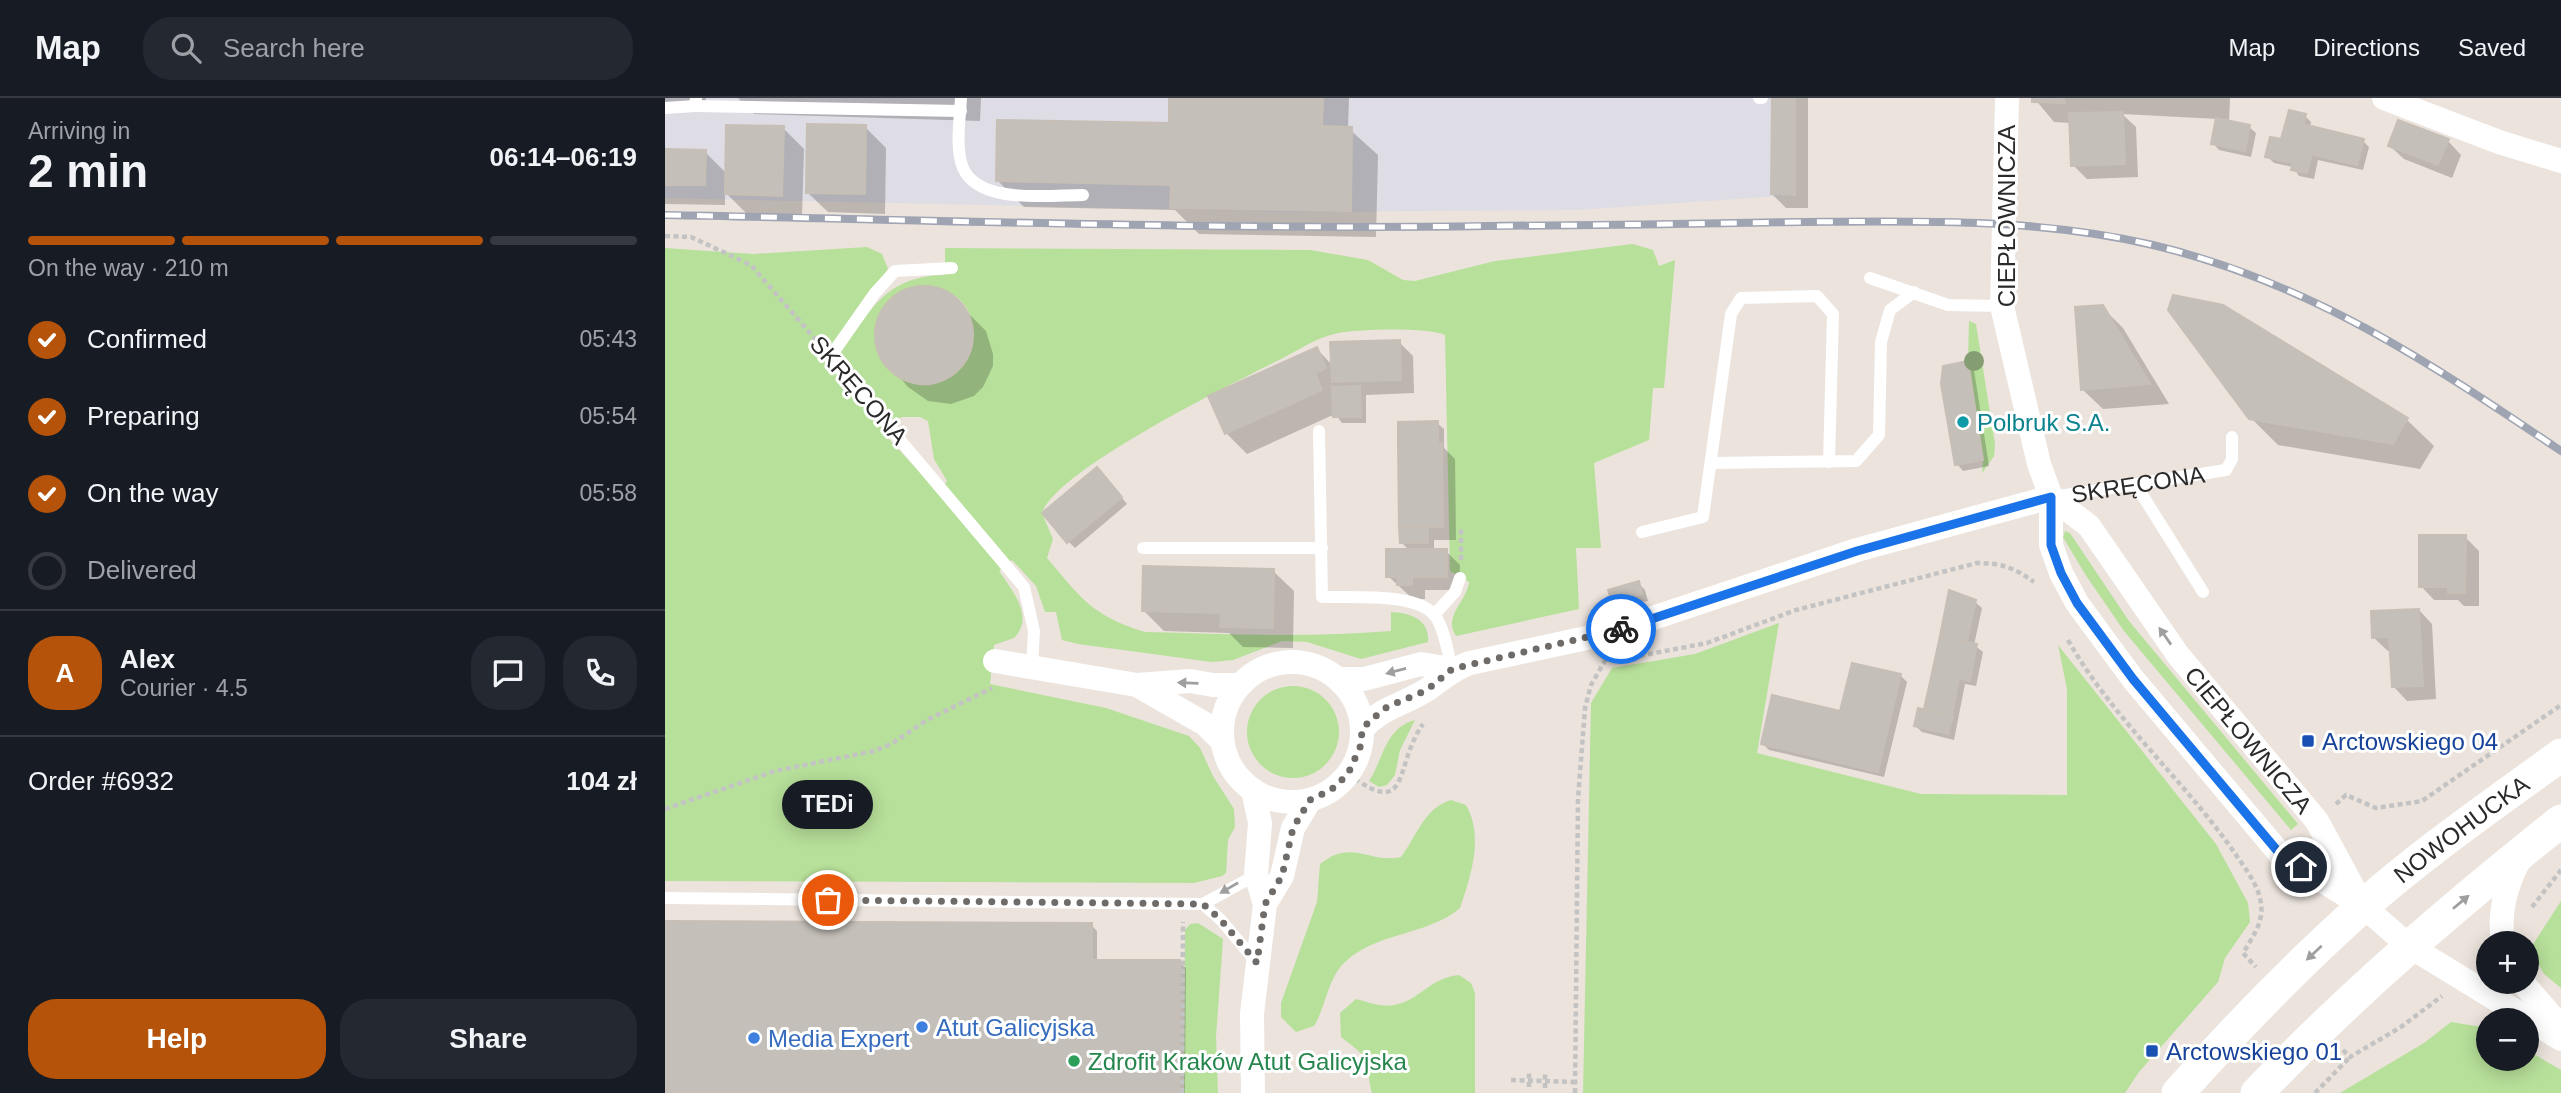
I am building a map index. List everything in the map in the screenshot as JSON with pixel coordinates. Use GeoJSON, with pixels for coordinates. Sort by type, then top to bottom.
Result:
{"type":"FeatureCollection","features":[{"type":"Feature","properties":{"kind":"main road","name":"NOWOHUCKA"},"geometry":{"type":"LineString","coordinates":[[2178,1093],[2277,988],[2363,906],[2469,821],[2561,755]]}},
{"type":"Feature","properties":{"kind":"main road"},"geometry":{"type":"LineString","coordinates":[[2257,1093],[2320,1028],[2409,946],[2561,821]]}},
{"type":"Feature","properties":{"kind":"street","name":"CIEPŁOWNICZA"},"geometry":{"type":"LineString","coordinates":[[2007,98],[2002,306],[2036,452],[2051,497],[2051,545],[2061,573],[2077,603],[2133,679],[2280,854],[2363,906]]}},
{"type":"Feature","properties":{"kind":"street"},"geometry":{"type":"LineString","coordinates":[[2384,98],[2499,142],[2561,161]]}},
{"type":"Feature","properties":{"kind":"street","name":"CIEPŁOWNICZA"},"geometry":{"type":"LineString","coordinates":[[2051,497],[2089,526],[2178,655],[2317,821],[2363,906]]}},
{"type":"Feature","properties":{"kind":"street","name":"SKRĘCONA"},"geometry":{"type":"LineString","coordinates":[[1339,679],[1364,679],[1421,664],[1461,666],[1582,640],[1677,612],[1857,551],[2051,497]]}},
{"type":"Feature","properties":{"kind":"street"},"geometry":{"type":"LineString","coordinates":[[1288,662],[1324,669],[1339,679],[1359,710],[1362,729],[1361,745],[1348,774],[1331,790],[1310,800],[1290,802],[1271,799],[1253,790],[1238,777],[1227,760],[1222,741],[1222,721],[1228,702],[1239,685],[1253,673],[1288,662]]}},
{"type":"Feature","properties":{"kind":"street"},"geometry":{"type":"LineString","coordinates":[[1013,663],[1136,685],[1190,681],[1213,685],[1239,685]]}},
{"type":"Feature","properties":{"kind":"street","name":"SKRĘCONA"},"geometry":{"type":"LineString","coordinates":[[1362,729],[1387,707],[1427,690],[1461,666]]}},
{"type":"Feature","properties":{"kind":"street"},"geometry":{"type":"LineString","coordinates":[[1136,685],[1205,724],[1222,741]]}},
{"type":"Feature","properties":{"kind":"street"},"geometry":{"type":"LineString","coordinates":[[1253,790],[1259,823],[1256,875],[1265,904]]}},
{"type":"Feature","properties":{"kind":"street"},"geometry":{"type":"LineString","coordinates":[[1254,1093],[1252,1014],[1265,904],[1282,876],[1293,828],[1310,800]]}},
{"type":"Feature","properties":{"kind":"street"},"geometry":{"type":"LineString","coordinates":[[2502,931],[2504,897],[2524,850]]}},
{"type":"Feature","properties":{"kind":"street"},"geometry":{"type":"LineString","coordinates":[[2363,906],[2409,946],[2561,1039]]}},
{"type":"Feature","properties":{"kind":"street"},"geometry":{"type":"LineString","coordinates":[[2532,994],[2561,1027]]}},
{"type":"Feature","properties":{"kind":"lane"},"geometry":{"type":"LineString","coordinates":[[665,108],[695,102],[961,105],[963,167],[974,182],[993,192],[1017,195],[1083,195]]}},
{"type":"Feature","properties":{"kind":"lane"},"geometry":{"type":"LineString","coordinates":[[830,357],[895,271],[952,268]]}},
{"type":"Feature","properties":{"kind":"lane"},"geometry":{"type":"LineString","coordinates":[[1870,278],[1948,305],[2002,306]]}},
{"type":"Feature","properties":{"kind":"lane"},"geometry":{"type":"LineString","coordinates":[[1713,463],[1856,461],[1879,435],[1881,342],[1890,310],[1914,292]]}},
{"type":"Feature","properties":{"kind":"lane"},"geometry":{"type":"LineString","coordinates":[[1642,531],[1703,517],[1713,463],[1731,314],[1741,298],[1817,296],[1833,314],[1829,462]]}},
{"type":"Feature","properties":{"kind":"lane","name":"SKRĘCONA"},"geometry":{"type":"LineString","coordinates":[[830,357],[1024,587],[1034,631],[1013,663]]}},
{"type":"Feature","properties":{"kind":"lane"},"geometry":{"type":"LineString","coordinates":[[1319,430],[1322,597],[1403,600],[1418,604],[1434,615],[1461,666]]}},
{"type":"Feature","properties":{"kind":"lane","name":"SKRĘCONA"},"geometry":{"type":"LineString","coordinates":[[2051,497],[2227,470],[2232,459],[2232,437]]}},
{"type":"Feature","properties":{"kind":"lane"},"geometry":{"type":"LineString","coordinates":[[2136,485],[2203,592]]}},
{"type":"Feature","properties":{"kind":"lane"},"geometry":{"type":"LineString","coordinates":[[1143,548],[1322,548]]}},
{"type":"Feature","properties":{"kind":"lane"},"geometry":{"type":"LineString","coordinates":[[1434,615],[1455,592],[1460,578]]}},
{"type":"Feature","properties":{"kind":"lane"},"geometry":{"type":"LineString","coordinates":[[665,898],[1203,904],[1256,875]]}},
{"type":"Feature","properties":{"kind":"lane"},"geometry":{"type":"LineString","coordinates":[[1203,904],[1221,920],[1257,963]]}},
{"type":"Feature","properties":{"kind":"path","name":"SKRĘCONA"},"geometry":{"type":"LineString","coordinates":[[665,236],[691,237],[751,265],[830,357]]}},
{"type":"Feature","properties":{"kind":"path"},"geometry":{"type":"LineString","coordinates":[[1460,578],[1461,529]]}},
{"type":"Feature","properties":{"kind":"path"},"geometry":{"type":"LineString","coordinates":[[1593,665],[1707,643],[1796,610],[1977,563],[1997,563],[2017,569],[2036,583],[2041,593]]}},
{"type":"Feature","properties":{"kind":"path"},"geometry":{"type":"LineString","coordinates":[[2063,631],[2115,706],[2214,823],[2252,879],[2261,902],[2261,920],[2243,953],[2255,966]]}},
{"type":"Feature","properties":{"kind":"path"},"geometry":{"type":"LineString","coordinates":[[1575,1093],[1578,799],[1583,734],[1591,685],[1606,662]]}},
{"type":"Feature","properties":{"kind":"path"},"geometry":{"type":"LineString","coordinates":[[665,808],[775,771],[874,751],[891,744],[926,720],[991,692],[1013,663]]}},
{"type":"Feature","properties":{"kind":"path"},"geometry":{"type":"LineString","coordinates":[[2346,795],[2376,808],[2422,802],[2561,705]]}},
{"type":"Feature","properties":{"kind":"path"},"geometry":{"type":"LineString","coordinates":[[1348,774],[1377,793],[1394,789],[1400,781],[1407,752],[1426,719]]}},
{"type":"Feature","properties":{"kind":"path"},"geometry":{"type":"LineString","coordinates":[[2527,915],[2558,878],[2561,870]]}},
{"type":"Feature","properties":{"kind":"path"},"geometry":{"type":"LineString","coordinates":[[1182,1093],[1183,904]]}},
{"type":"Feature","properties":{"kind":"path"},"geometry":{"type":"LineString","coordinates":[[2315,1093],[2350,1057],[2401,1027],[2442,995]]}},
{"type":"Feature","properties":{"kind":"path"},"geometry":{"type":"LineString","coordinates":[[2341,1047],[2350,1057]]}},
{"type":"Feature","properties":{"kind":"path"},"geometry":{"type":"LineString","coordinates":[[1529,1072],[1529,1083]]}},
{"type":"Feature","properties":{"kind":"path"},"geometry":{"type":"LineString","coordinates":[[1545,1073],[1545,1088]]}},
{"type":"Feature","properties":{"kind":"path"},"geometry":{"type":"LineString","coordinates":[[1511,1080],[1529,1083],[1574,1082]]}},
{"type":"Feature","properties":{"kind":"shaded area"},"geometry":{"type":"Polygon","coordinates":[[[665,98],[1795,98],[1795,195],[1577,210],[1298,212],[665,198],[665,98]]]}},
{"type":"Feature","properties":{"kind":"green space"},"geometry":{"type":"Polygon","coordinates":[[[1633,244],[1653,250],[1659,266],[1675,260],[1664,388],[1653,388],[1649,440],[1594,463],[1601,548],[1576,548],[1579,609],[1456,636],[1452,622],[1469,582],[1450,571],[1445,335],[1423,331],[1358,331],[1334,334],[1314,342],[1150,428],[1112,451],[1055,495],[1042,513],[1053,539],[1047,558],[1089,604],[1127,626],[1145,632],[1298,635],[1360,633],[1391,631],[1391,612],[1412,616],[1422,623],[1428,634],[1428,642],[1361,659],[1307,642],[1282,641],[1233,660],[1212,662],[1078,644],[1062,640],[1056,612],[1045,612],[1036,586],[1012,560],[999,571],[1019,604],[1022,621],[1014,638],[994,645],[990,684],[1106,708],[1189,736],[1200,748],[1213,776],[1234,809],[1235,827],[1228,840],[1226,873],[1222,876],[1194,883],[665,881],[665,248],[753,254],[867,247],[882,254],[888,269],[848,323],[834,347],[840,353],[871,309],[894,289],[908,281],[945,275],[945,248],[1310,250],[1368,260],[1403,280],[1415,281],[1495,261],[1633,244]],[[925,286],[909,289],[889,301],[877,321],[875,341],[881,360],[890,370],[914,384],[936,384],[955,372],[967,354],[973,333],[969,312],[953,295],[925,286]],[[920,417],[892,420],[885,430],[888,438],[939,493],[947,481],[934,459],[928,421],[920,417]]]}},
{"type":"Feature","properties":{"kind":"green space"},"geometry":{"type":"Polygon","coordinates":[[[1969,321],[1976,324],[1995,444],[1994,456],[1982,473],[1983,460],[1968,361],[1969,321]]]}},
{"type":"Feature","properties":{"kind":"green space"},"geometry":{"type":"Polygon","coordinates":[[[2065,531],[2070,533],[2129,621],[2298,824],[2291,830],[2124,631],[2063,537],[2065,531]]]}},
{"type":"Feature","properties":{"kind":"green space"},"geometry":{"type":"Polygon","coordinates":[[[1779,623],[1757,753],[1921,794],[2067,795],[2067,689],[2058,645],[2216,844],[2248,903],[2250,922],[2225,958],[2218,982],[2139,1072],[2125,1093],[1583,1093],[1591,703],[1612,668],[1695,654],[1779,623]]]}},
{"type":"Feature","properties":{"kind":"green space"},"geometry":{"type":"Polygon","coordinates":[[[1293,686],[1311,689],[1326,699],[1336,714],[1339,732],[1336,750],[1326,765],[1311,775],[1293,778],[1275,775],[1260,765],[1250,750],[1247,732],[1250,714],[1260,699],[1275,689],[1293,686]]]}},
{"type":"Feature","properties":{"kind":"green space"},"geometry":{"type":"Polygon","coordinates":[[[1415,720],[1400,750],[1395,775],[1387,785],[1379,787],[1369,781],[1391,737],[1405,724],[1415,720]]]}},
{"type":"Feature","properties":{"kind":"green space"},"geometry":{"type":"Polygon","coordinates":[[[1451,800],[1466,805],[1474,830],[1474,856],[1460,908],[1432,924],[1386,939],[1357,953],[1338,970],[1314,1026],[1296,1032],[1281,1017],[1281,1003],[1317,902],[1320,864],[1331,857],[1352,852],[1380,857],[1401,857],[1434,809],[1451,800]]]}},
{"type":"Feature","properties":{"kind":"green space"},"geometry":{"type":"Polygon","coordinates":[[[2561,901],[2561,988],[2544,974],[2539,965],[2539,935],[2561,901]]]}},
{"type":"Feature","properties":{"kind":"green space"},"geometry":{"type":"Polygon","coordinates":[[[1198,923],[1223,939],[1216,1037],[1218,1093],[1184,1093],[1185,930],[1190,924],[1198,923]]]}},
{"type":"Feature","properties":{"kind":"green space"},"geometry":{"type":"Polygon","coordinates":[[[1459,975],[1471,983],[1475,993],[1475,1093],[1372,1093],[1363,1056],[1341,1037],[1340,1013],[1356,999],[1385,1006],[1394,1005],[1411,999],[1440,980],[1459,975]]]}},
{"type":"Feature","properties":{"kind":"green space"},"geometry":{"type":"Polygon","coordinates":[[[2451,1022],[2476,1026],[2476,1071],[2539,1071],[2539,1057],[2561,1070],[2561,1093],[2340,1093],[2424,1043],[2451,1022]]]}},
{"type":"Feature","properties":{"kind":"building"},"geometry":{"type":"Polygon","coordinates":[[[1169,98],[1323,98],[1322,126],[1352,127],[1351,211],[1170,208],[1171,185],[996,181],[997,120],[1169,123],[1169,98]]]}},
{"type":"Feature","properties":{"kind":"building"},"geometry":{"type":"Polygon","coordinates":[[[1772,98],[1795,98],[1795,195],[1771,194],[1772,98]]]}},
{"type":"Feature","properties":{"kind":"building"},"geometry":{"type":"Polygon","coordinates":[[[2032,98],[2064,98],[2065,103],[2032,102],[2032,98]]]}},
{"type":"Feature","properties":{"kind":"building"},"geometry":{"type":"Polygon","coordinates":[[[2289,110],[2306,114],[2297,151],[2312,154],[2307,173],[2291,170],[2293,163],[2265,157],[2270,137],[2281,139],[2289,110]]]}},
{"type":"Feature","properties":{"kind":"building"},"geometry":{"type":"Polygon","coordinates":[[[2123,112],[2125,164],[2071,166],[2069,113],[2123,112]]]}},
{"type":"Feature","properties":{"kind":"building"},"geometry":{"type":"Polygon","coordinates":[[[2216,118],[2250,125],[2245,151],[2211,144],[2216,118]]]}},
{"type":"Feature","properties":{"kind":"building"},"geometry":{"type":"Polygon","coordinates":[[[2398,120],[2449,139],[2438,165],[2388,146],[2398,120]]]}},
{"type":"Feature","properties":{"kind":"building"},"geometry":{"type":"Polygon","coordinates":[[[807,124],[866,125],[865,194],[806,193],[807,124]]]}},
{"type":"Feature","properties":{"kind":"building"},"geometry":{"type":"Polygon","coordinates":[[[2303,124],[2364,139],[2357,165],[2297,151],[2303,124]]]}},
{"type":"Feature","properties":{"kind":"building"},"geometry":{"type":"Polygon","coordinates":[[[726,125],[784,126],[782,196],[725,194],[726,125]]]}},
{"type":"Feature","properties":{"kind":"building"},"geometry":{"type":"Polygon","coordinates":[[[665,149],[706,150],[705,185],[665,185],[665,149]]]}},
{"type":"Feature","properties":{"kind":"building"},"geometry":{"type":"Polygon","coordinates":[[[924,286],[943,289],[959,300],[970,316],[973,335],[970,354],[959,370],[943,381],[924,384],[905,381],[889,370],[878,354],[875,335],[878,316],[889,300],[905,289],[924,286]]]}},
{"type":"Feature","properties":{"kind":"building"},"geometry":{"type":"Polygon","coordinates":[[[2173,295],[2223,305],[2408,418],[2393,444],[2249,419],[2168,310],[2173,295]]]}},
{"type":"Feature","properties":{"kind":"building"},"geometry":{"type":"Polygon","coordinates":[[[2103,305],[2150,384],[2081,390],[2075,307],[2103,305]]]}},
{"type":"Feature","properties":{"kind":"building"},"geometry":{"type":"Polygon","coordinates":[[[1400,340],[1401,380],[1332,382],[1330,342],[1400,340]]]}},
{"type":"Feature","properties":{"kind":"building"},"geometry":{"type":"Polygon","coordinates":[[[1317,347],[1326,368],[1315,373],[1322,390],[1225,434],[1208,396],[1317,347]]]}},
{"type":"Feature","properties":{"kind":"building","name":"Polbruk S.A."},"geometry":{"type":"Polygon","coordinates":[[[1968,361],[1983,460],[1955,465],[1941,384],[1943,366],[1968,361]]]}},
{"type":"Feature","properties":{"kind":"building"},"geometry":{"type":"Polygon","coordinates":[[[1360,386],[1361,417],[1333,417],[1332,387],[1360,386]]]}},
{"type":"Feature","properties":{"kind":"building"},"geometry":{"type":"Polygon","coordinates":[[[1438,421],[1438,443],[1398,443],[1398,422],[1438,421]]]}},
{"type":"Feature","properties":{"kind":"building"},"geometry":{"type":"Polygon","coordinates":[[[1398,443],[1442,443],[1443,527],[1399,527],[1398,443]]]}},
{"type":"Feature","properties":{"kind":"building"},"geometry":{"type":"Polygon","coordinates":[[[1097,467],[1122,497],[1067,543],[1042,513],[1097,467]]]}},
{"type":"Feature","properties":{"kind":"building"},"geometry":{"type":"Polygon","coordinates":[[[1399,527],[1428,527],[1428,543],[1400,543],[1399,527]]]}},
{"type":"Feature","properties":{"kind":"building"},"geometry":{"type":"Polygon","coordinates":[[[2419,535],[2466,535],[2465,593],[2448,593],[2448,587],[2419,587],[2419,535]]]}},
{"type":"Feature","properties":{"kind":"building"},"geometry":{"type":"Polygon","coordinates":[[[1386,549],[1447,549],[1447,577],[1412,577],[1412,585],[1397,585],[1398,577],[1386,577],[1386,549]]]}},
{"type":"Feature","properties":{"kind":"building"},"geometry":{"type":"Polygon","coordinates":[[[1143,566],[1274,569],[1273,628],[1220,627],[1221,613],[1142,611],[1143,566]]]}},
{"type":"Feature","properties":{"kind":"building"},"geometry":{"type":"Polygon","coordinates":[[[1639,581],[1642,594],[1612,603],[1608,590],[1639,581]]]}},
{"type":"Feature","properties":{"kind":"building"},"geometry":{"type":"Polygon","coordinates":[[[1949,590],[1976,600],[1967,642],[1940,636],[1949,590]]]}},
{"type":"Feature","properties":{"kind":"building"},"geometry":{"type":"Polygon","coordinates":[[[2419,609],[2423,686],[2392,687],[2389,637],[2372,638],[2371,611],[2419,609]]]}},
{"type":"Feature","properties":{"kind":"building"},"geometry":{"type":"Polygon","coordinates":[[[1940,636],[1977,644],[1970,681],[1932,673],[1940,636]]]}},
{"type":"Feature","properties":{"kind":"building"},"geometry":{"type":"Polygon","coordinates":[[[1852,663],[1901,674],[1878,772],[1761,744],[1772,695],[1840,711],[1852,663]]]}},
{"type":"Feature","properties":{"kind":"building"},"geometry":{"type":"Polygon","coordinates":[[[1932,673],[1959,678],[1952,715],[1924,709],[1932,673]]]}},
{"type":"Feature","properties":{"kind":"building"},"geometry":{"type":"Polygon","coordinates":[[[1918,708],[1953,716],[1948,734],[1914,726],[1918,708]]]}},
{"type":"Feature","properties":{"kind":"building","name":"Atut Galicyjska"},"geometry":{"type":"Polygon","coordinates":[[[665,921],[1092,923],[1092,960],[1180,960],[1179,1093],[665,1093],[665,921]]]}},
{"type":"Feature","properties":{"kind":"railway"},"geometry":{"type":"LineString","coordinates":[[665,215],[1282,227],[1934,222],[2066,230],[2153,245],[2210,261],[2317,303],[2416,357],[2561,451]]}},
{"type":"Feature","properties":{"kind":"way so far"},"geometry":{"type":"LineString","coordinates":[[828,900],[1203,904],[1221,920],[1257,963],[1265,904],[1282,876],[1297,819],[1310,800],[1331,790],[1348,774],[1361,745],[1362,729],[1379,712],[1427,690],[1452,669],[1621,629]]}},
{"type":"Feature","properties":{"kind":"place","name":"Polbruk S.A."},"geometry":{"type":"Point","coordinates":[1963,422]}},
{"type":"Feature","properties":{"kind":"place","name":"Arctowskiego 04"},"geometry":{"type":"Point","coordinates":[2308,741]}},
{"type":"Feature","properties":{"kind":"place","name":"TEDi"},"geometry":{"type":"Point","coordinates":[828,900]}},
{"type":"Feature","properties":{"kind":"place","name":"Atut Galicyjska"},"geometry":{"type":"Point","coordinates":[922,1027]}},
{"type":"Feature","properties":{"kind":"place","name":"Media Expert"},"geometry":{"type":"Point","coordinates":[754,1038]}},
{"type":"Feature","properties":{"kind":"place","name":"Arctowskiego 01"},"geometry":{"type":"Point","coordinates":[2152,1051]}},
{"type":"Feature","properties":{"kind":"place","name":"Zdrofit Kraków Atut Galicyjska"},"geometry":{"type":"Point","coordinates":[1074,1061]}},
{"type":"Feature","properties":{"kind":"route"},"geometry":{"type":"LineString","coordinates":[[1621,629],[1857,551],[2051,497],[2051,545],[2061,573],[2077,603],[2133,679],[2280,854],[2301,867]]}}]}
